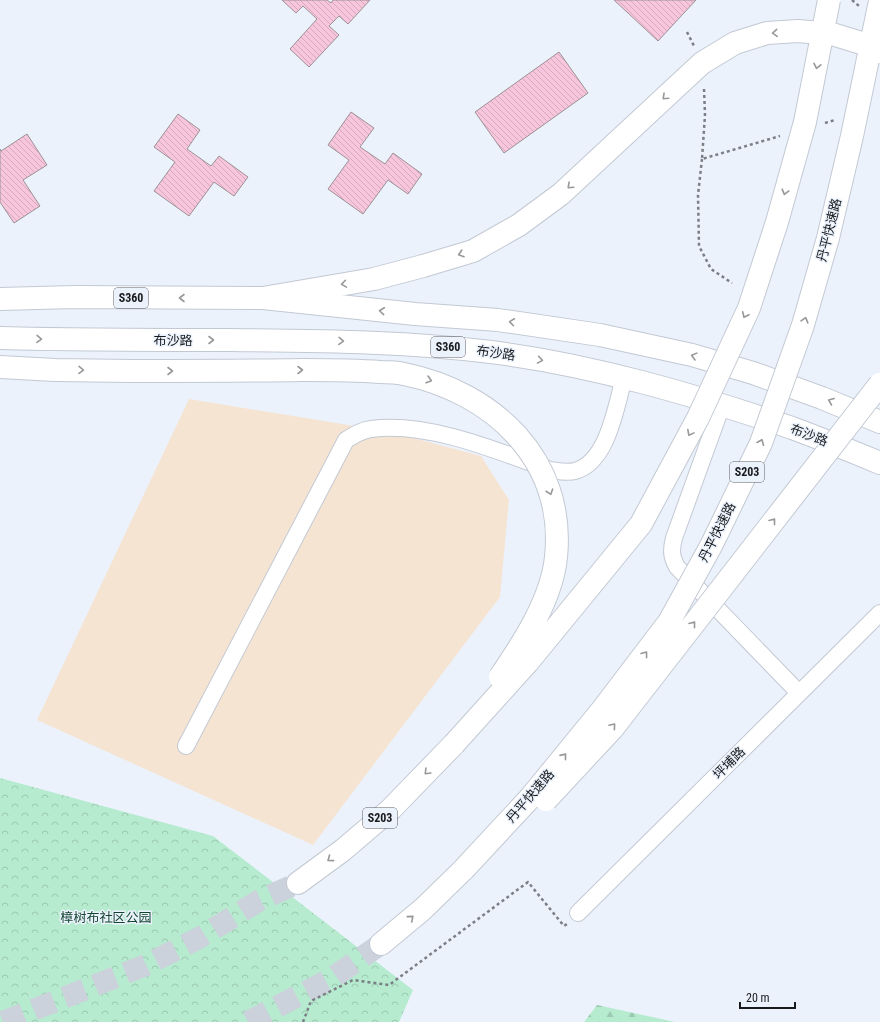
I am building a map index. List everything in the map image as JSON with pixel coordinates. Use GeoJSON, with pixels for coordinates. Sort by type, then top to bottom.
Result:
{"type":"FeatureCollection","features":[{"type":"Feature","properties":{"kind":"main road","name":"S203"},"geometry":{"type":"LineString","coordinates":[[298,883],[343,850],[391,809],[454,744],[528,662],[641,524],[698,418],[749,308],[777,222],[805,122],[830,0]]}},
{"type":"Feature","properties":{"kind":"main road","name":"丹平快速路"},"geometry":{"type":"LineString","coordinates":[[381,944],[422,909],[464,869],[530,798],[602,710],[669,622],[712,544],[761,443],[803,325],[828,238],[852,136],[880,1]]}},
{"type":"Feature","properties":{"kind":"main road"},"geometry":{"type":"LineString","coordinates":[[263,298],[374,280],[472,251],[519,225],[561,194],[702,63],[735,43],[767,33],[798,31],[832,34],[871,46],[880,52]]}},
{"type":"Feature","properties":{"kind":"main road","name":"S360"},"geometry":{"type":"LineString","coordinates":[[0,299],[263,298],[415,314],[498,320],[600,335],[692,355],[822,398],[880,422]]}},
{"type":"Feature","properties":{"kind":"main road","name":"布沙路"},"geometry":{"type":"LineString","coordinates":[[0,338],[325,341],[422,344],[491,352],[553,362],[624,378],[722,405],[794,429],[880,463]]}},
{"type":"Feature","properties":{"kind":"main road"},"geometry":{"type":"LineString","coordinates":[[0,367],[55,370],[131,371],[358,370],[402,373],[433,381],[466,395],[497,416],[522,439],[543,473],[552,496],[556,527],[556,557],[548,590],[537,616],[515,654],[454,744]]}},
{"type":"Feature","properties":{"kind":"main road"},"geometry":{"type":"LineString","coordinates":[[464,869],[541,805],[613,728],[880,384]]}},
{"type":"Feature","properties":{"kind":"street"},"geometry":{"type":"LineString","coordinates":[[186,746],[346,440],[355,434],[370,429],[393,428],[418,430],[449,436],[550,470],[562,472],[576,471],[590,463],[601,450],[608,436],[624,378]]}},
{"type":"Feature","properties":{"kind":"street"},"geometry":{"type":"LineString","coordinates":[[722,405],[674,538],[672,558],[677,567],[799,693]]}},
{"type":"Feature","properties":{"kind":"street","name":"坪埔路"},"geometry":{"type":"LineString","coordinates":[[578,913],[880,613]]}},
{"type":"Feature","properties":{"kind":"path"},"geometry":{"type":"LineString","coordinates":[[687,32],[695,49]]}},
{"type":"Feature","properties":{"kind":"path"},"geometry":{"type":"LineString","coordinates":[[704,86],[705,115],[698,195],[699,246],[711,269],[732,283]]}},
{"type":"Feature","properties":{"kind":"path"},"geometry":{"type":"LineString","coordinates":[[821,124],[836,120]]}},
{"type":"Feature","properties":{"kind":"path"},"geometry":{"type":"LineString","coordinates":[[702,159],[784,135]]}},
{"type":"Feature","properties":{"kind":"path"},"geometry":{"type":"LineString","coordinates":[[304,1022],[311,1001],[353,980],[389,984],[528,882],[564,926],[578,913]]}},
{"type":"Feature","properties":{"kind":"shaded area"},"geometry":{"type":"Polygon","coordinates":[[[189,399],[391,432],[481,456],[509,500],[500,597],[313,845],[37,720],[189,399]]]}},
{"type":"Feature","properties":{"kind":"green space","name":"樟树布社区公园"},"geometry":{"type":"Polygon","coordinates":[[[0,778],[213,836],[413,990],[399,1022],[0,1022],[0,778]]]}},
{"type":"Feature","properties":{"kind":"green space"},"geometry":{"type":"Polygon","coordinates":[[[597,1005],[675,1022],[584,1022],[597,1005]]]}},
{"type":"Feature","properties":{"kind":"building"},"geometry":{"type":"Polygon","coordinates":[[[282,0],[327,0],[331,3],[333,0],[370,0],[348,24],[339,16],[329,26],[339,35],[309,67],[290,49],[317,19],[303,6],[296,13],[282,0]]]}},
{"type":"Feature","properties":{"kind":"building"},"geometry":{"type":"Polygon","coordinates":[[[614,0],[696,0],[658,41],[614,0]]]}},
{"type":"Feature","properties":{"kind":"building"},"geometry":{"type":"Polygon","coordinates":[[[559,52],[588,93],[504,153],[475,112],[559,52]]]}},
{"type":"Feature","properties":{"kind":"building"},"geometry":{"type":"Polygon","coordinates":[[[351,112],[374,128],[360,147],[385,164],[393,153],[422,174],[408,194],[388,180],[363,214],[328,189],[349,160],[328,145],[351,112]]]}},
{"type":"Feature","properties":{"kind":"building"},"geometry":{"type":"Polygon","coordinates":[[[178,114],[200,130],[187,149],[211,166],[219,156],[248,177],[234,196],[214,182],[189,216],[154,191],[175,162],[154,147],[178,114]]]}},
{"type":"Feature","properties":{"kind":"building"},"geometry":{"type":"Polygon","coordinates":[[[27,134],[47,165],[23,180],[40,206],[14,223],[0,202],[0,149],[1,151],[27,134]]]}},
{"type":"Feature","properties":{"kind":"tunnel"},"geometry":{"type":"LineString","coordinates":[[3,1022],[146,965],[199,938],[260,900],[298,883]]}},
{"type":"Feature","properties":{"kind":"tunnel"},"geometry":{"type":"LineString","coordinates":[[248,1022],[332,978],[381,944]]}}]}
